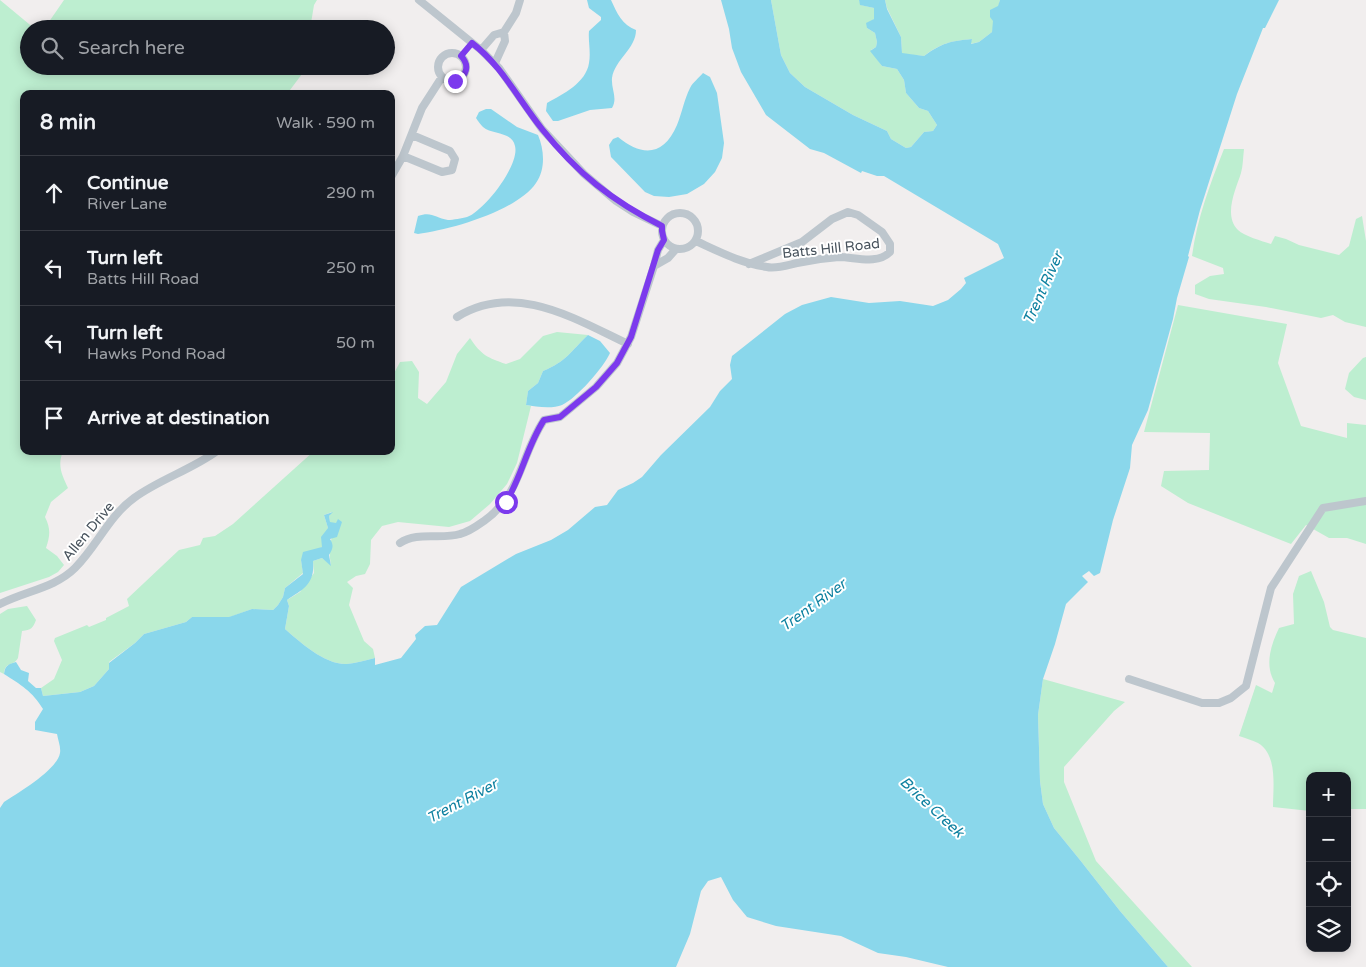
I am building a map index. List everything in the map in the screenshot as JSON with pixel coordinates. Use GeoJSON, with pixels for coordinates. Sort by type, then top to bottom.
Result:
{"type":"FeatureCollection","features":[{"type":"Feature","properties":{"kind":"street"},"geometry":{"type":"LineString","coordinates":[[419,0],[482,50],[495,64],[542,129],[584,174],[616,201],[633,212],[662,226]]}},
{"type":"Feature","properties":{"kind":"street"},"geometry":{"type":"LineString","coordinates":[[495,64],[505,41],[504,32],[516,13],[520,0]]}},
{"type":"Feature","properties":{"kind":"street"},"geometry":{"type":"LineString","coordinates":[[482,50],[494,35],[504,32]]}},
{"type":"Feature","properties":{"kind":"street"},"geometry":{"type":"LineString","coordinates":[[461,56],[472,43]]}},
{"type":"Feature","properties":{"kind":"street"},"geometry":{"type":"LineString","coordinates":[[447,54],[461,56],[464,59],[466,68],[463,77],[459,80],[450,81],[442,77],[438,69],[440,60],[447,54]]}},
{"type":"Feature","properties":{"kind":"street"},"geometry":{"type":"LineString","coordinates":[[395,170],[403,156],[422,108],[442,77]]}},
{"type":"Feature","properties":{"kind":"street"},"geometry":{"type":"LineString","coordinates":[[403,156],[442,172],[452,170],[455,159],[450,151],[412,135]]}},
{"type":"Feature","properties":{"kind":"street","name":"Batts Hill Road"},"geometry":{"type":"LineString","coordinates":[[696,241],[732,258],[749,264],[771,268],[812,260],[841,257],[878,259],[885,257],[890,252],[890,244],[876,227],[858,215],[848,212],[832,219],[802,242],[749,264]]}},
{"type":"Feature","properties":{"kind":"street"},"geometry":{"type":"LineString","coordinates":[[681,213],[688,215],[693,218],[698,229],[696,241],[688,248],[671,248],[664,240],[662,226],[670,216],[681,213]]}},
{"type":"Feature","properties":{"kind":"street"},"geometry":{"type":"LineString","coordinates":[[400,543],[406,539],[420,537],[440,538],[462,534],[496,512],[506,502],[513,490],[531,442],[544,420],[560,417],[596,387],[617,363],[628,344],[658,250],[664,240]]}},
{"type":"Feature","properties":{"kind":"street"},"geometry":{"type":"LineString","coordinates":[[654,266],[668,258],[676,249]]}},
{"type":"Feature","properties":{"kind":"street"},"geometry":{"type":"LineString","coordinates":[[782,251],[787,265]]}},
{"type":"Feature","properties":{"kind":"street"},"geometry":{"type":"LineString","coordinates":[[457,317],[473,308],[489,304],[527,303],[569,316],[628,344]]}},
{"type":"Feature","properties":{"kind":"street","name":"Allen Drive"},"geometry":{"type":"LineString","coordinates":[[0,604],[56,582],[74,569],[116,513],[134,498],[153,486],[193,467],[211,455]]}},
{"type":"Feature","properties":{"kind":"street"},"geometry":{"type":"LineString","coordinates":[[1129,680],[1202,703],[1219,703],[1231,698],[1246,686],[1271,588],[1318,515],[1323,508],[1366,501]]}},
{"type":"Feature","properties":{"kind":"green space"},"geometry":{"type":"Polygon","coordinates":[[[0,0],[24,20],[20,20],[20,75],[301,75],[290,90],[20,90],[20,455],[61,455],[60,466],[68,488],[51,502],[45,517],[49,532],[46,548],[57,556],[64,565],[58,572],[49,577],[0,593],[0,0]]]}},
{"type":"Feature","properties":{"kind":"green space"},"geometry":{"type":"Polygon","coordinates":[[[64,0],[317,0],[314,5],[312,20],[50,20],[64,0]]]}},
{"type":"Feature","properties":{"kind":"green space"},"geometry":{"type":"Polygon","coordinates":[[[771,0],[859,0],[861,5],[874,8],[874,19],[867,28],[875,33],[877,42],[876,47],[871,50],[882,66],[897,69],[904,80],[906,93],[919,108],[928,111],[937,125],[933,131],[924,132],[911,147],[906,148],[891,139],[887,131],[853,115],[805,87],[790,73],[781,55],[771,0]]]}},
{"type":"Feature","properties":{"kind":"green space"},"geometry":{"type":"Polygon","coordinates":[[[885,0],[1000,0],[992,32],[979,42],[970,44],[972,39],[952,42],[941,45],[924,56],[902,54],[901,37],[885,0]]]}},
{"type":"Feature","properties":{"kind":"green space"},"geometry":{"type":"Polygon","coordinates":[[[1224,149],[1244,149],[1242,170],[1232,202],[1231,217],[1238,230],[1244,234],[1271,244],[1275,236],[1299,245],[1339,255],[1349,246],[1356,219],[1362,216],[1366,241],[1366,327],[1345,322],[1333,315],[1321,318],[1266,307],[1209,299],[1195,294],[1195,285],[1210,276],[1224,274],[1223,268],[1192,256],[1205,202],[1224,149]]]}},
{"type":"Feature","properties":{"kind":"green space"},"geometry":{"type":"Polygon","coordinates":[[[1178,305],[1287,324],[1278,363],[1301,426],[1347,438],[1347,423],[1366,425],[1366,544],[1347,538],[1329,538],[1306,525],[1291,544],[1188,503],[1161,486],[1164,471],[1209,470],[1210,433],[1144,432],[1178,305]]]}},
{"type":"Feature","properties":{"kind":"green space"},"geometry":{"type":"Polygon","coordinates":[[[557,332],[588,335],[563,360],[543,371],[538,383],[528,391],[526,405],[531,406],[517,463],[507,484],[490,504],[470,521],[449,527],[398,522],[382,526],[371,540],[370,564],[365,574],[356,576],[347,582],[353,588],[349,605],[364,641],[373,649],[375,658],[347,664],[330,661],[313,652],[285,629],[289,606],[287,600],[300,592],[314,573],[313,561],[322,558],[331,565],[331,544],[336,524],[330,523],[329,516],[332,512],[324,515],[328,528],[322,547],[301,560],[303,573],[285,588],[283,597],[273,610],[252,609],[230,617],[192,617],[186,622],[144,634],[109,662],[109,669],[94,686],[80,692],[43,696],[41,688],[54,679],[62,660],[54,641],[55,638],[87,625],[89,627],[106,620],[106,618],[129,606],[127,599],[179,550],[200,545],[203,538],[215,536],[233,524],[310,455],[395,455],[395,371],[400,362],[412,361],[419,372],[418,398],[427,404],[446,382],[457,354],[470,338],[485,355],[506,364],[520,359],[543,336],[557,332]]]}},
{"type":"Feature","properties":{"kind":"green space"},"geometry":{"type":"Polygon","coordinates":[[[1366,357],[1366,400],[1354,397],[1345,389],[1349,373],[1366,357]]]}},
{"type":"Feature","properties":{"kind":"green space"},"geometry":{"type":"Polygon","coordinates":[[[1311,571],[1324,602],[1330,627],[1333,630],[1366,638],[1366,809],[1351,809],[1351,772],[1306,772],[1306,811],[1273,807],[1274,781],[1269,755],[1258,743],[1239,736],[1256,685],[1272,693],[1275,683],[1269,662],[1273,641],[1279,628],[1294,624],[1293,594],[1299,576],[1311,571]]]}},
{"type":"Feature","properties":{"kind":"green space"},"geometry":{"type":"Polygon","coordinates":[[[27,606],[36,620],[31,628],[22,631],[18,658],[6,667],[4,674],[0,672],[0,614],[8,609],[27,606]]]}},
{"type":"Feature","properties":{"kind":"green space"},"geometry":{"type":"Polygon","coordinates":[[[1043,679],[1125,702],[1114,711],[1064,767],[1064,782],[1096,861],[1192,967],[1168,967],[1120,911],[1054,828],[1043,804],[1040,781],[1038,715],[1043,679]]]}},
{"type":"Feature","properties":{"kind":"water"},"geometry":{"type":"Polygon","coordinates":[[[587,0],[611,0],[624,22],[636,30],[635,37],[614,71],[612,82],[614,104],[612,108],[590,110],[553,121],[546,111],[547,103],[567,92],[579,82],[589,63],[589,31],[601,20],[601,17],[589,8],[587,0]]]}},
{"type":"Feature","properties":{"kind":"water"},"geometry":{"type":"Polygon","coordinates":[[[721,0],[771,0],[781,55],[790,73],[805,87],[853,115],[887,131],[891,139],[906,148],[911,147],[924,132],[933,131],[937,125],[928,111],[919,108],[906,93],[904,80],[897,69],[882,66],[870,51],[876,47],[877,42],[875,33],[867,28],[866,23],[874,19],[874,8],[860,5],[859,0],[885,0],[887,9],[901,37],[902,53],[924,56],[941,45],[952,42],[972,39],[971,44],[979,42],[992,32],[993,21],[990,17],[990,10],[998,6],[1000,0],[1279,0],[1265,28],[1263,28],[1237,94],[1200,210],[1148,410],[1132,445],[1130,468],[1113,520],[1100,573],[1094,576],[1089,571],[1082,576],[1088,582],[1066,604],[1043,679],[1038,715],[1040,781],[1043,804],[1054,828],[1120,911],[1168,967],[948,967],[906,957],[878,953],[841,936],[776,926],[747,917],[733,900],[721,877],[708,881],[701,891],[690,934],[676,967],[0,967],[0,808],[4,802],[45,774],[57,760],[60,753],[57,734],[35,730],[35,722],[43,709],[30,693],[4,674],[8,665],[16,662],[21,670],[29,673],[28,681],[36,688],[41,688],[43,696],[80,692],[94,686],[109,669],[109,663],[144,634],[186,622],[192,617],[229,617],[252,609],[273,610],[283,597],[285,588],[303,574],[301,560],[303,552],[322,547],[321,537],[328,528],[324,515],[333,512],[329,516],[330,522],[336,523],[338,519],[342,522],[337,537],[330,539],[332,545],[329,555],[331,566],[322,558],[313,561],[310,581],[303,589],[287,600],[289,606],[285,629],[313,652],[330,661],[350,664],[375,658],[375,665],[401,658],[416,639],[415,635],[425,626],[437,625],[461,587],[516,554],[551,540],[568,530],[595,507],[607,505],[618,490],[642,477],[661,455],[710,407],[720,391],[732,379],[730,365],[732,356],[785,314],[802,305],[831,297],[869,303],[900,301],[933,306],[948,300],[961,289],[966,283],[964,278],[1004,258],[998,244],[884,176],[877,176],[862,171],[861,173],[824,153],[810,149],[766,115],[741,72],[732,48],[721,0]]]}},
{"type":"Feature","properties":{"kind":"water"},"geometry":{"type":"Polygon","coordinates":[[[703,73],[710,77],[717,93],[724,143],[722,158],[715,172],[704,184],[687,194],[669,197],[654,196],[645,192],[611,157],[609,145],[613,139],[618,137],[636,148],[644,150],[659,148],[666,143],[677,125],[690,88],[703,73]]]}},
{"type":"Feature","properties":{"kind":"water"},"geometry":{"type":"Polygon","coordinates":[[[491,109],[517,127],[538,135],[542,146],[543,165],[536,183],[527,193],[514,202],[482,218],[431,232],[414,233],[418,216],[430,215],[450,220],[467,217],[474,213],[491,197],[506,175],[512,164],[515,146],[510,138],[483,127],[476,118],[479,112],[491,109]]]}},
{"type":"Feature","properties":{"kind":"water"},"geometry":{"type":"Polygon","coordinates":[[[588,335],[600,341],[610,353],[589,382],[568,402],[562,405],[539,407],[526,405],[528,391],[538,383],[543,371],[568,356],[588,335]]]}},
{"type":"Feature","properties":{"kind":"route"},"geometry":{"type":"LineString","coordinates":[[455,81],[463,77],[465,73],[466,64],[461,56],[472,43],[482,50],[499,68],[542,129],[584,174],[616,201],[633,212],[662,226],[664,240],[658,250],[636,324],[625,350],[607,376],[596,387],[560,417],[544,420],[531,442],[519,477],[506,502]]}},
{"type":"Feature","properties":{"kind":"water label","name":"Trent River"},"geometry":{"type":"Point","coordinates":[1043,288]}},
{"type":"Feature","properties":{"kind":"water label","name":"Trent River"},"geometry":{"type":"Point","coordinates":[813,605]}},
{"type":"Feature","properties":{"kind":"water label","name":"Trent River"},"geometry":{"type":"Point","coordinates":[462,801]}},
{"type":"Feature","properties":{"kind":"water label","name":"Brice Creek"},"geometry":{"type":"Point","coordinates":[932,807]}}]}
